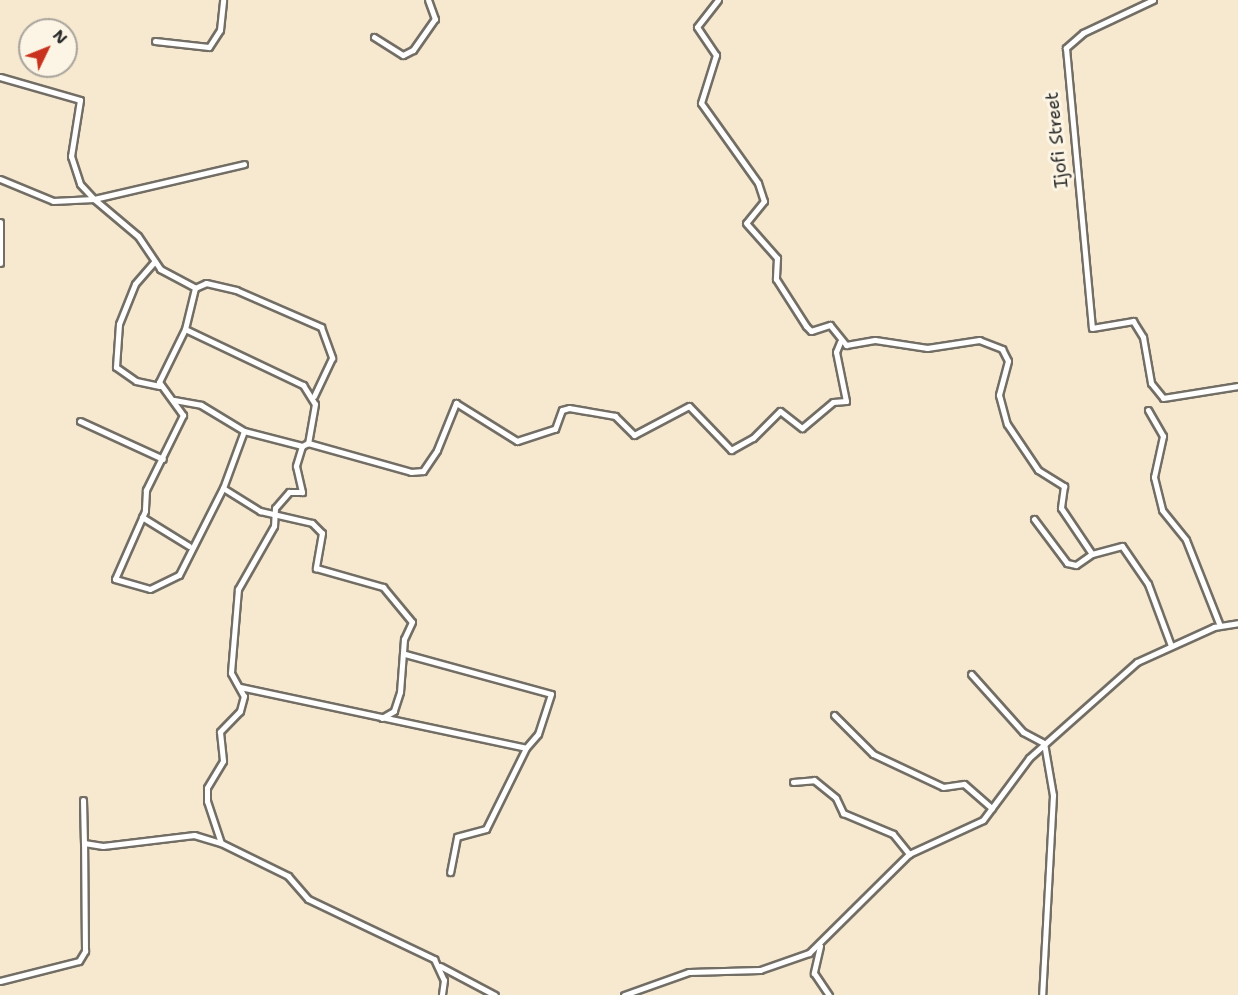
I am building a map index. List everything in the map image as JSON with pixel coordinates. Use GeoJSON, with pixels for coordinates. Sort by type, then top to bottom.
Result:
{"type":"FeatureCollection","features":[{"type":"Feature","properties":{"kind":"street"},"geometry":{"type":"LineString","coordinates":[[155,41],[209,46],[220,30],[223,0]]}},
{"type":"Feature","properties":{"kind":"street"},"geometry":{"type":"LineString","coordinates":[[374,38],[404,55],[413,50],[437,14],[428,0]]}},
{"type":"Feature","properties":{"kind":"street"},"geometry":{"type":"LineString","coordinates":[[718,0],[697,27],[716,55],[707,71],[703,110],[735,146],[758,183],[764,201],[746,223],[777,258],[776,279],[784,294],[811,331],[830,325],[840,342]]}},
{"type":"Feature","properties":{"kind":"street","name":"Ijofi Street"},"geometry":{"type":"LineString","coordinates":[[1152,0],[1083,33],[1066,48],[1092,328],[1133,321],[1143,337],[1151,383],[1163,398],[1238,386]]}},
{"type":"Feature","properties":{"kind":"street"},"geometry":{"type":"LineString","coordinates":[[0,77],[80,100],[71,156],[80,184],[94,199],[138,236],[154,262],[195,288]]}},
{"type":"Feature","properties":{"kind":"street"},"geometry":{"type":"LineString","coordinates":[[0,179],[53,201],[94,199],[244,164]]}},
{"type":"Feature","properties":{"kind":"street"},"geometry":{"type":"LineString","coordinates":[[0,222],[0,263]]}},
{"type":"Feature","properties":{"kind":"street"},"geometry":{"type":"LineString","coordinates":[[154,262],[135,284],[119,324],[116,366],[136,381],[159,386],[174,400],[183,415],[146,490],[142,517],[115,579],[150,589],[171,580],[188,560],[189,546],[223,488],[244,431]]}},
{"type":"Feature","properties":{"kind":"street"},"geometry":{"type":"LineString","coordinates":[[195,288],[206,283],[236,291],[321,327],[332,358],[314,396],[305,444],[296,466],[302,492],[289,492],[274,513],[274,526],[238,589],[231,673],[240,687],[240,711],[220,732],[223,761],[206,794],[221,843]]}},
{"type":"Feature","properties":{"kind":"street"},"geometry":{"type":"LineString","coordinates":[[159,386],[185,329],[195,288]]}},
{"type":"Feature","properties":{"kind":"street"},"geometry":{"type":"LineString","coordinates":[[185,329],[288,375],[314,396]]}},
{"type":"Feature","properties":{"kind":"street"},"geometry":{"type":"LineString","coordinates":[[840,342],[874,339],[927,348],[979,340],[1002,349],[1008,361],[999,395],[1006,424],[1032,463],[1064,486],[1061,508],[1092,554]]}},
{"type":"Feature","properties":{"kind":"street"},"geometry":{"type":"LineString","coordinates":[[174,400],[201,405],[244,431],[305,444],[361,461],[423,471],[456,404],[517,441],[555,429],[562,410],[569,408],[615,416],[634,435],[690,406],[731,450],[753,438],[780,411],[802,428],[826,406],[846,400],[836,352],[840,342]]}},
{"type":"Feature","properties":{"kind":"street"},"geometry":{"type":"LineString","coordinates":[[1148,410],[1163,436],[1154,477],[1162,510],[1186,540],[1220,626]]}},
{"type":"Feature","properties":{"kind":"street"},"geometry":{"type":"LineString","coordinates":[[80,421],[163,459]]}},
{"type":"Feature","properties":{"kind":"street"},"geometry":{"type":"LineString","coordinates":[[223,488],[274,513],[312,523],[322,533],[316,568],[383,587],[396,597],[412,622],[394,711],[381,719]]}},
{"type":"Feature","properties":{"kind":"street"},"geometry":{"type":"LineString","coordinates":[[142,517],[189,546]]}},
{"type":"Feature","properties":{"kind":"street"},"geometry":{"type":"LineString","coordinates":[[1034,519],[1067,563],[1076,564],[1092,554],[1122,546],[1148,584],[1171,646]]}},
{"type":"Feature","properties":{"kind":"street"},"geometry":{"type":"LineString","coordinates":[[624,995],[689,972],[783,966],[821,944],[909,854],[964,832],[992,808],[1044,743],[1103,698],[1137,662],[1220,626],[1238,623]]}},
{"type":"Feature","properties":{"kind":"street"},"geometry":{"type":"LineString","coordinates":[[405,654],[551,694],[538,735],[526,748],[486,829],[457,837],[450,872]]}},
{"type":"Feature","properties":{"kind":"street"},"geometry":{"type":"LineString","coordinates":[[971,674],[1023,732],[1044,743]]}},
{"type":"Feature","properties":{"kind":"street"},"geometry":{"type":"LineString","coordinates":[[240,687],[381,719],[526,748]]}},
{"type":"Feature","properties":{"kind":"street"},"geometry":{"type":"LineString","coordinates":[[834,715],[873,754],[943,787],[964,784],[992,808]]}},
{"type":"Feature","properties":{"kind":"street"},"geometry":{"type":"LineString","coordinates":[[1042,995],[1053,795],[1044,743]]}},
{"type":"Feature","properties":{"kind":"street"},"geometry":{"type":"LineString","coordinates":[[794,782],[814,780],[836,798],[843,813],[893,834],[909,854]]}},
{"type":"Feature","properties":{"kind":"street"},"geometry":{"type":"LineString","coordinates":[[0,981],[79,961],[85,951],[83,800]]}},
{"type":"Feature","properties":{"kind":"street"},"geometry":{"type":"LineString","coordinates":[[84,843],[103,846],[194,835],[221,843],[288,876],[308,899],[420,950],[440,966],[495,995]]}},
{"type":"Feature","properties":{"kind":"street"},"geometry":{"type":"LineString","coordinates":[[821,944],[814,973],[829,995]]}},
{"type":"Feature","properties":{"kind":"street"},"geometry":{"type":"LineString","coordinates":[[440,966],[442,995]]}}]}
